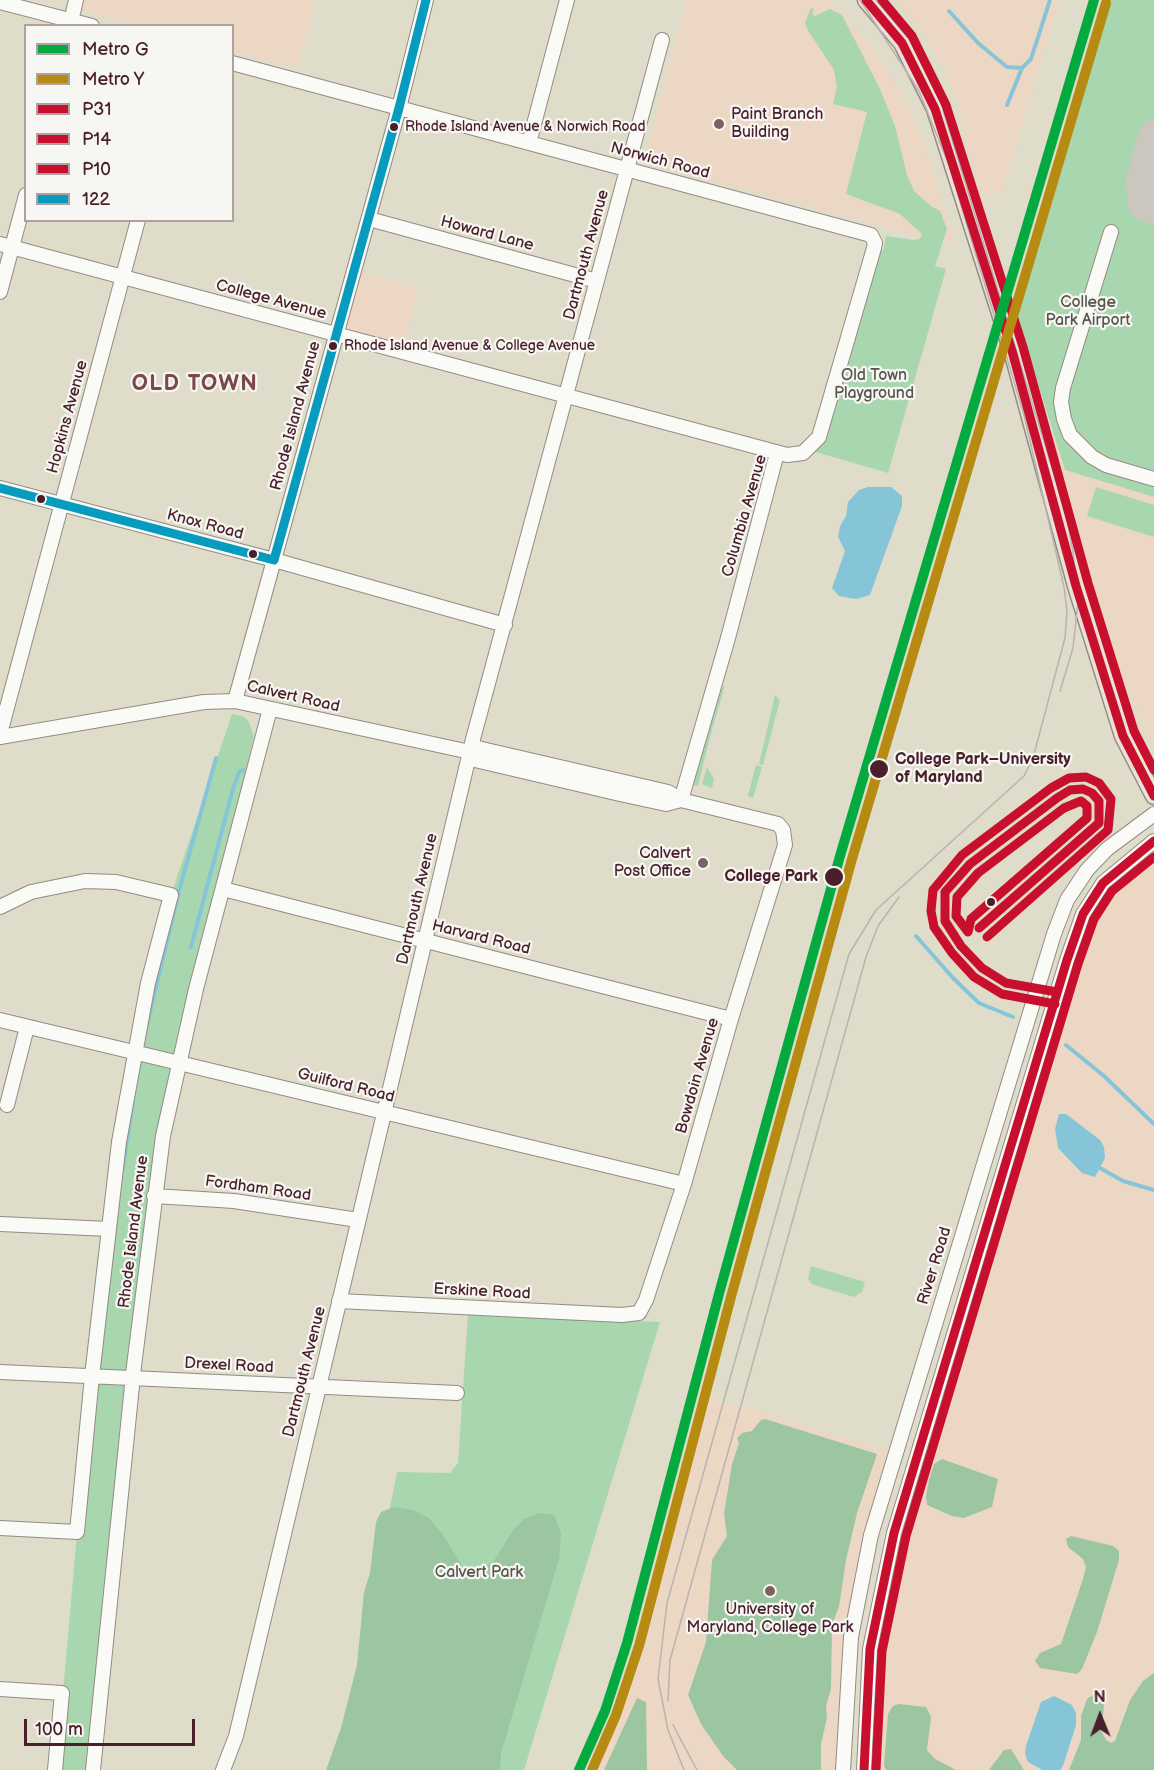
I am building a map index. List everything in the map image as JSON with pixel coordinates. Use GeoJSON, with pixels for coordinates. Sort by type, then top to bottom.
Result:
{"type":"FeatureCollection","features":[{"type":"Feature","properties":{"kind":"main road"},"geometry":{"type":"LineString","coordinates":[[866,0],[902,43],[935,109],[1012,351],[1076,586],[1099,661],[1123,736],[1154,795]]}},
{"type":"Feature","properties":{"kind":"street"},"geometry":{"type":"LineString","coordinates":[[0,2],[71,23],[76,0]]}},
{"type":"Feature","properties":{"kind":"street","name":"Rhode Island Avenue"},"geometry":{"type":"LineString","coordinates":[[235,701],[369,219],[426,0]]}},
{"type":"Feature","properties":{"kind":"street"},"geometry":{"type":"LineString","coordinates":[[529,143],[567,0]]}},
{"type":"Feature","properties":{"kind":"street","name":"Dartmouth Avenue"},"geometry":{"type":"LineString","coordinates":[[223,1770],[236,1736],[470,752],[662,40]]}},
{"type":"Feature","properties":{"kind":"street","name":"Norwich Road"},"geometry":{"type":"LineString","coordinates":[[234,64],[871,235]]}},
{"type":"Feature","properties":{"kind":"street"},"geometry":{"type":"LineString","coordinates":[[0,292],[6,246],[24,200]]}},
{"type":"Feature","properties":{"kind":"street","name":"Howard Lane"},"geometry":{"type":"LineString","coordinates":[[369,219],[597,281]]}},
{"type":"Feature","properties":{"kind":"street","name":"Hopkins Avenue"},"geometry":{"type":"LineString","coordinates":[[2,731],[137,222]]}},
{"type":"Feature","properties":{"kind":"street"},"geometry":{"type":"LineString","coordinates":[[1111,232],[1063,388],[1061,402],[1070,435],[1092,457],[1106,465],[1154,479]]}},
{"type":"Feature","properties":{"kind":"street","name":"Columbia Avenue"},"geometry":{"type":"LineString","coordinates":[[681,800],[688,782],[777,453],[787,455],[803,453],[819,437],[874,248],[875,243],[871,235]]}},
{"type":"Feature","properties":{"kind":"street","name":"College Avenue"},"geometry":{"type":"LineString","coordinates":[[6,246],[777,453]]}},
{"type":"Feature","properties":{"kind":"street","name":"Knox Road"},"geometry":{"type":"LineString","coordinates":[[0,488],[274,560],[505,626]]}},
{"type":"Feature","properties":{"kind":"street","name":"Calvert Road"},"geometry":{"type":"LineString","coordinates":[[2,731],[193,704],[235,701],[470,752],[478,748],[668,792],[681,800],[777,824],[783,830]]}},
{"type":"Feature","properties":{"kind":"street","name":"Rhode Island Avenue"},"geometry":{"type":"LineString","coordinates":[[93,1770],[154,1196],[178,1063],[270,708]]}},
{"type":"Feature","properties":{"kind":"street","name":"River Road"},"geometry":{"type":"LineString","coordinates":[[843,1770],[850,1637],[871,1535],[1054,934],[1067,900],[1087,870],[1107,849],[1154,814]]}},
{"type":"Feature","properties":{"kind":"street","name":"Bowdoin Avenue"},"geometry":{"type":"LineString","coordinates":[[622,1315],[639,1313],[643,1307],[684,1184],[731,1018],[785,845],[783,830]]}},
{"type":"Feature","properties":{"kind":"street"},"geometry":{"type":"LineString","coordinates":[[864,1770],[870,1649],[891,1543],[1070,950],[1083,914],[1103,883],[1154,841]]}},
{"type":"Feature","properties":{"kind":"street","name":"Rhode Island Avenue"},"geometry":{"type":"LineString","coordinates":[[0,906],[31,891],[86,881],[116,882],[171,895],[148,983],[119,1142],[77,1532],[0,1528]]}},
{"type":"Feature","properties":{"kind":"street","name":"Harvard Road"},"geometry":{"type":"LineString","coordinates":[[223,889],[731,1018]]}},
{"type":"Feature","properties":{"kind":"street","name":"Guilford Road"},"geometry":{"type":"LineString","coordinates":[[0,1020],[684,1184]]}},
{"type":"Feature","properties":{"kind":"street"},"geometry":{"type":"LineString","coordinates":[[7,1105],[27,1027]]}},
{"type":"Feature","properties":{"kind":"street","name":"Fordham Road"},"geometry":{"type":"LineString","coordinates":[[154,1196],[234,1202],[358,1220]]}},
{"type":"Feature","properties":{"kind":"street"},"geometry":{"type":"LineString","coordinates":[[0,1224],[109,1229]]}},
{"type":"Feature","properties":{"kind":"street","name":"Erskine Road"},"geometry":{"type":"LineString","coordinates":[[339,1301],[622,1315]]}},
{"type":"Feature","properties":{"kind":"street","name":"Drexel Road"},"geometry":{"type":"LineString","coordinates":[[0,1372],[457,1393]]}},
{"type":"Feature","properties":{"kind":"street"},"geometry":{"type":"LineString","coordinates":[[0,1689],[62,1693],[55,1770]]}},
{"type":"Feature","properties":{"kind":"shaded area"},"geometry":{"type":"Polygon","coordinates":[[[86,0],[316,0],[297,68],[234,51],[234,24],[135,24],[83,10],[86,0]]]}},
{"type":"Feature","properties":{"kind":"shaded area"},"geometry":{"type":"Polygon","coordinates":[[[687,0],[830,0],[875,51],[902,94],[923,139],[956,246],[644,162],[687,0]]]}},
{"type":"Feature","properties":{"kind":"shaded area"},"geometry":{"type":"Polygon","coordinates":[[[896,0],[1060,0],[1002,192],[989,196],[985,191],[982,199],[963,131],[966,129],[944,67],[916,24],[896,0]]]}},
{"type":"Feature","properties":{"kind":"shaded area"},"geometry":{"type":"Polygon","coordinates":[[[355,270],[419,289],[400,353],[336,334],[355,270]]]}},
{"type":"Feature","properties":{"kind":"shaded area"},"geometry":{"type":"Polygon","coordinates":[[[1063,438],[1154,486],[1154,747],[1135,708],[1110,643],[1055,452],[1054,440],[1063,438]]]}},
{"type":"Feature","properties":{"kind":"shaded area"},"geometry":{"type":"Polygon","coordinates":[[[1154,854],[1154,1770],[875,1770],[875,1732],[888,1590],[908,1509],[1080,943],[1100,900],[1115,880],[1134,864],[1154,854]]]}},
{"type":"Feature","properties":{"kind":"shaded area","name":"University of Maryland, College Park"},"geometry":{"type":"Polygon","coordinates":[[[710,1398],[891,1451],[846,1634],[840,1695],[839,1770],[590,1770],[612,1724],[640,1640],[710,1398]]]}},
{"type":"Feature","properties":{"kind":"green space","name":"College Park Airport"},"geometry":{"type":"Polygon","coordinates":[[[1110,0],[1154,0],[1154,497],[1065,470],[1016,313],[1072,117],[1110,0]]]}},
{"type":"Feature","properties":{"kind":"green space","name":"Old Town Playground"},"geometry":{"type":"Polygon","coordinates":[[[811,8],[814,9],[812,14],[815,16],[830,9],[842,15],[880,89],[895,126],[907,175],[914,191],[940,211],[947,229],[935,266],[946,269],[888,473],[809,450],[874,248],[883,251],[886,236],[914,240],[920,239],[922,234],[900,214],[846,194],[867,112],[833,104],[837,87],[834,70],[805,23],[811,8]]]}},
{"type":"Feature","properties":{"kind":"green space"},"geometry":{"type":"Polygon","coordinates":[[[1096,487],[1154,505],[1154,537],[1087,516],[1096,487]]]}},
{"type":"Feature","properties":{"kind":"green space"},"geometry":{"type":"Polygon","coordinates":[[[725,685],[698,786],[694,785],[718,692],[725,685]]]}},
{"type":"Feature","properties":{"kind":"green space"},"geometry":{"type":"Polygon","coordinates":[[[775,695],[780,700],[763,765],[759,764],[775,695]]]}},
{"type":"Feature","properties":{"kind":"green space"},"geometry":{"type":"Polygon","coordinates":[[[232,714],[243,716],[249,722],[254,736],[166,1103],[94,1770],[56,1770],[91,1377],[114,1191],[171,895],[232,714]]]}},
{"type":"Feature","properties":{"kind":"green space"},"geometry":{"type":"Polygon","coordinates":[[[756,765],[762,767],[753,798],[748,796],[756,765]]]}},
{"type":"Feature","properties":{"kind":"green space"},"geometry":{"type":"Polygon","coordinates":[[[707,767],[714,779],[712,788],[702,784],[707,767]]]}},
{"type":"Feature","properties":{"kind":"green space"},"geometry":{"type":"Polygon","coordinates":[[[811,1266],[865,1282],[862,1292],[854,1297],[811,1284],[808,1278],[811,1266]]]}},
{"type":"Feature","properties":{"kind":"green space","name":"Calvert Park"},"geometry":{"type":"Polygon","coordinates":[[[468,1314],[660,1322],[524,1770],[335,1770],[341,1756],[397,1472],[450,1473],[458,1463],[468,1314]]]}},
{"type":"Feature","properties":{"kind":"green space","name":"University of Maryland, College Park"},"geometry":{"type":"Polygon","coordinates":[[[765,1419],[877,1454],[857,1513],[846,1560],[839,1607],[832,1624],[831,1690],[826,1705],[827,1718],[821,1744],[821,1770],[737,1770],[723,1756],[701,1724],[688,1695],[706,1642],[712,1560],[727,1536],[724,1514],[732,1464],[739,1443],[737,1438],[742,1433],[752,1431],[761,1420],[765,1419]]]}},
{"type":"Feature","properties":{"kind":"green space"},"geometry":{"type":"Polygon","coordinates":[[[942,1459],[998,1479],[992,1507],[964,1518],[952,1516],[927,1505],[926,1496],[934,1464],[942,1459]]]}},
{"type":"Feature","properties":{"kind":"green space"},"geometry":{"type":"Polygon","coordinates":[[[394,1507],[413,1510],[429,1518],[444,1536],[463,1568],[473,1572],[482,1570],[493,1562],[514,1529],[524,1519],[539,1513],[554,1515],[561,1533],[559,1559],[501,1753],[500,1770],[326,1770],[341,1728],[357,1665],[364,1592],[370,1573],[376,1522],[381,1512],[394,1507]]]}},
{"type":"Feature","properties":{"kind":"green space"},"geometry":{"type":"Polygon","coordinates":[[[1071,1536],[1113,1546],[1119,1551],[1119,1560],[1097,1632],[1082,1669],[1077,1674],[1040,1668],[1035,1661],[1040,1653],[1061,1644],[1083,1579],[1086,1567],[1083,1559],[1068,1547],[1066,1539],[1071,1536]]]}},
{"type":"Feature","properties":{"kind":"green space"},"geometry":{"type":"Polygon","coordinates":[[[1154,1673],[1154,1770],[1069,1770],[1081,1740],[1081,1716],[1087,1699],[1094,1694],[1100,1696],[1104,1704],[1102,1732],[1106,1740],[1111,1743],[1115,1741],[1130,1700],[1143,1681],[1154,1673]]]}},
{"type":"Feature","properties":{"kind":"green space"},"geometry":{"type":"Polygon","coordinates":[[[637,1698],[646,1702],[647,1770],[604,1770],[637,1698]]]}},
{"type":"Feature","properties":{"kind":"green space"},"geometry":{"type":"Polygon","coordinates":[[[899,1704],[926,1707],[931,1717],[927,1750],[935,1759],[956,1770],[886,1770],[884,1766],[888,1714],[893,1706],[899,1704]]]}},
{"type":"Feature","properties":{"kind":"green space"},"geometry":{"type":"Polygon","coordinates":[[[1011,1749],[1024,1770],[989,1770],[1004,1750],[1011,1749]]]}},
{"type":"Feature","properties":{"kind":"water"},"geometry":{"type":"Polygon","coordinates":[[[868,487],[891,487],[902,496],[902,506],[870,595],[856,599],[839,596],[832,588],[845,551],[838,537],[840,526],[846,516],[848,502],[859,490],[868,487]]]}},
{"type":"Feature","properties":{"kind":"water"},"geometry":{"type":"Polygon","coordinates":[[[1059,1114],[1066,1114],[1100,1140],[1104,1147],[1105,1158],[1095,1177],[1082,1173],[1058,1148],[1055,1129],[1059,1114]]]}},
{"type":"Feature","properties":{"kind":"water"},"geometry":{"type":"Polygon","coordinates":[[[1054,1696],[1072,1705],[1076,1713],[1076,1725],[1060,1770],[1042,1770],[1028,1762],[1025,1754],[1026,1746],[1041,1702],[1054,1696]]]}},
{"type":"Feature","properties":{"kind":"waterway"},"geometry":{"type":"LineString","coordinates":[[949,11],[978,43],[1007,67],[1022,68],[1031,59],[1050,0]]}},
{"type":"Feature","properties":{"kind":"waterway"},"geometry":{"type":"LineString","coordinates":[[1007,105],[1022,68]]}},
{"type":"Feature","properties":{"kind":"waterway"},"geometry":{"type":"LineString","coordinates":[[144,1037],[179,891],[216,758]]}},
{"type":"Feature","properties":{"kind":"waterway"},"geometry":{"type":"LineString","coordinates":[[191,947],[233,789],[239,772],[243,770]]}},
{"type":"Feature","properties":{"kind":"waterway"},"geometry":{"type":"LineString","coordinates":[[916,936],[953,978],[979,1003],[1013,1017]]}},
{"type":"Feature","properties":{"kind":"waterway"},"geometry":{"type":"LineString","coordinates":[[1066,1045],[1104,1076],[1154,1124]]}},
{"type":"Feature","properties":{"kind":"waterway"},"geometry":{"type":"LineString","coordinates":[[123,1168],[133,1101]]}},
{"type":"Feature","properties":{"kind":"waterway"},"geometry":{"type":"LineString","coordinates":[[1100,1168],[1123,1181],[1154,1190]]}},
{"type":"Feature","properties":{"kind":"taxiway"},"geometry":{"type":"LineString","coordinates":[[1154,136],[1142,179],[1143,202],[1154,210]]}},
{"type":"Feature","properties":{"kind":"tram line"},"geometry":{"type":"LineString","coordinates":[[684,1770],[668,1730],[658,1679],[667,1603],[849,954],[876,910],[1024,776],[1033,758],[1065,638],[1067,611],[1064,587],[1024,415],[949,165],[919,91],[860,0]]}},
{"type":"Feature","properties":{"kind":"tram line"},"geometry":{"type":"LineString","coordinates":[[876,0],[910,40],[941,103],[1066,514],[1073,552],[1078,602],[1073,648],[1060,691]]}},
{"type":"Feature","properties":{"kind":"tram line"},"geometry":{"type":"LineString","coordinates":[[668,1701],[670,1660],[866,957],[878,926],[899,897]]}},
{"type":"Feature","properties":{"kind":"tram line"},"geometry":{"type":"LineString","coordinates":[[673,1725],[697,1770]]}},
{"type":"Feature","properties":{"kind":"metro line","name":"G"},"geometry":{"type":"LineString","coordinates":[[579,1770],[605,1711],[627,1643],[720,1290],[840,856],[1094,0]]}},
{"type":"Feature","properties":{"kind":"metro line","name":"Y"},"geometry":{"type":"LineString","coordinates":[[592,1770],[616,1715],[639,1646],[732,1293],[852,859],[1106,3]]}},
{"type":"Feature","properties":{"kind":"transit line","name":"122"},"geometry":{"type":"LineString","coordinates":[[0,488],[274,560],[399,108],[426,0]]}},
{"type":"Feature","properties":{"kind":"transit line","name":"P31"},"geometry":{"type":"LineString","coordinates":[[866,0],[902,43],[935,109],[1012,351],[1076,586],[1123,736],[1154,796]]}},
{"type":"Feature","properties":{"kind":"transit line","name":"P10"},"geometry":{"type":"LineString","coordinates":[[882,0],[912,36],[946,105],[1023,347],[1088,583],[1134,731],[1154,770]]}},
{"type":"Feature","properties":{"kind":"transit line","name":"P14"},"geometry":{"type":"LineString","coordinates":[[987,937],[1108,830],[1111,799],[1099,783],[1086,777],[1069,778],[1051,788],[962,855],[933,890],[931,911],[934,927],[952,953],[974,977],[1002,994],[1055,1004]]}},
{"type":"Feature","properties":{"kind":"transit line","name":"P31"},"geometry":{"type":"LineString","coordinates":[[979,928],[1099,823],[1099,801],[1092,793],[1083,789],[1070,790],[1057,798],[970,864],[945,892],[945,921],[961,946],[982,968],[1006,983],[1057,992]]}},
{"type":"Feature","properties":{"kind":"transit line","name":"P10"},"geometry":{"type":"LineString","coordinates":[[1081,801],[1087,806],[1087,818],[971,919],[968,932],[956,916],[957,897],[978,873],[1064,808],[1081,801]]}},
{"type":"Feature","properties":{"kind":"transit line","name":"P31"},"geometry":{"type":"LineString","coordinates":[[864,1770],[870,1649],[894,1533],[1067,960],[1083,914],[1103,883],[1154,841]]}},
{"type":"Feature","properties":{"kind":"transit line","name":"P14"},"geometry":{"type":"LineString","coordinates":[[876,1770],[882,1651],[906,1536],[1078,964],[1094,919],[1112,891],[1154,857]]}},
{"type":"Feature","properties":{"kind":"place","name":"Paint Branch Building"},"geometry":{"type":"Point","coordinates":[719,124]}},
{"type":"Feature","properties":{"kind":"place","name":"Rhode Island Avenue & Norwich Road"},"geometry":{"type":"Point","coordinates":[394,127]}},
{"type":"Feature","properties":{"kind":"place","name":"Rhode Island Avenue & College Avenue"},"geometry":{"type":"Point","coordinates":[333,346]}},
{"type":"Feature","properties":{"kind":"place","name":"College Park–University of Maryland"},"geometry":{"type":"Point","coordinates":[879,769]}},
{"type":"Feature","properties":{"kind":"place","name":"Calvert Post Office"},"geometry":{"type":"Point","coordinates":[703,863]}},
{"type":"Feature","properties":{"kind":"place","name":"College Park"},"geometry":{"type":"Point","coordinates":[834,877]}},
{"type":"Feature","properties":{"kind":"place","name":"University of Maryland, College Park"},"geometry":{"type":"Point","coordinates":[770,1591]}},
{"type":"Feature","properties":{"kind":"district","name":"OLD TOWN"},"geometry":{"type":"Point","coordinates":[195,384]}}]}
